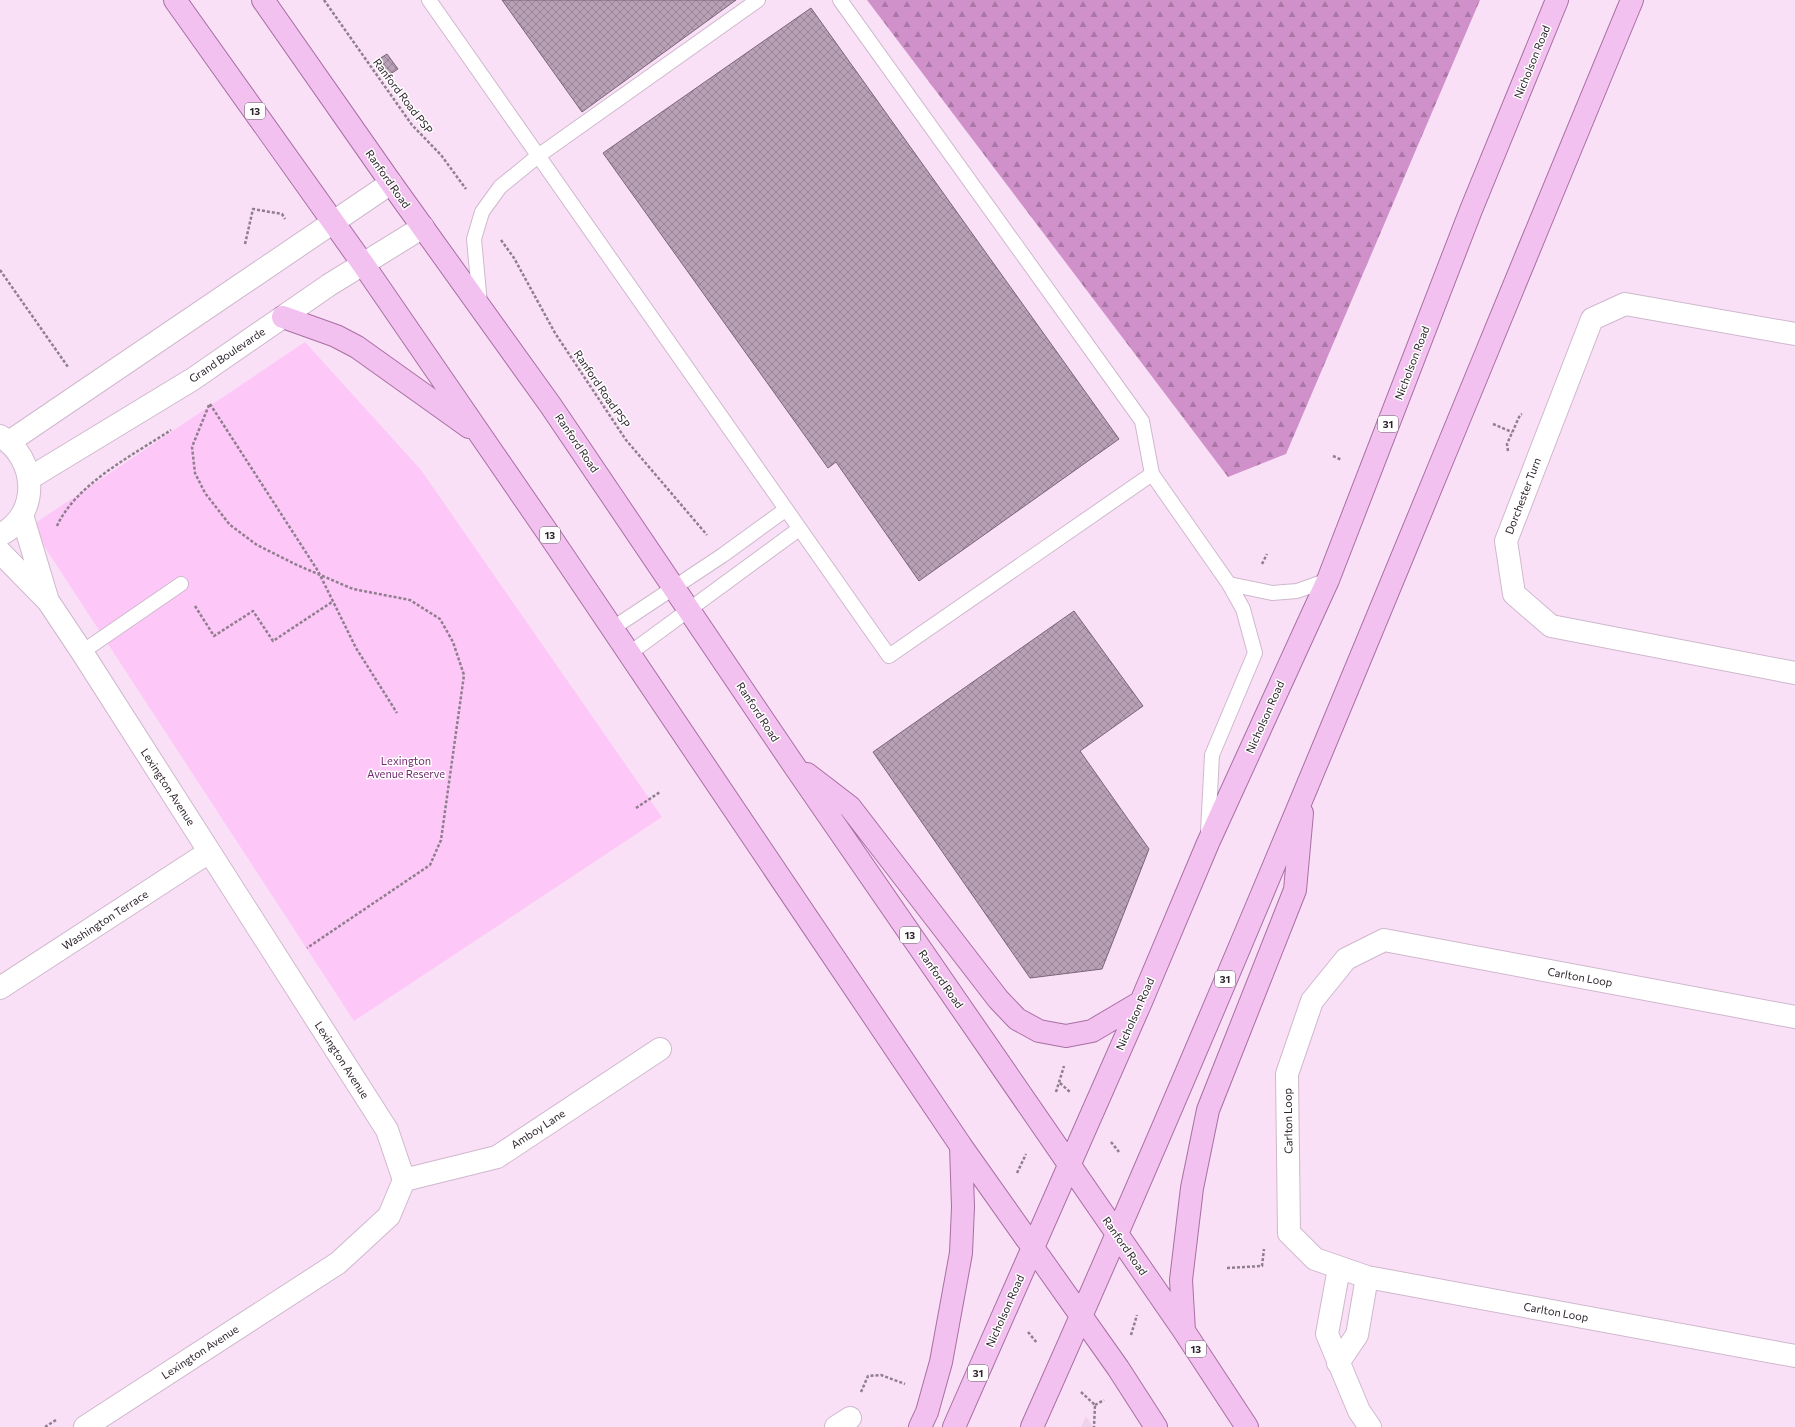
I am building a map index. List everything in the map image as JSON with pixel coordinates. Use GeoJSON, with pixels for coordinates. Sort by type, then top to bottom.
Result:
{"type":"FeatureCollection","features":[{"type":"Feature","properties":{"kind":"main road","name":"13"},"geometry":{"type":"LineString","coordinates":[[175,0],[363,264],[630,653],[961,1146],[1129,1384],[1156,1427]]}},
{"type":"Feature","properties":{"kind":"main road","name":"Ranford Road"},"geometry":{"type":"LineString","coordinates":[[263,0],[391,183],[551,406],[690,609],[790,761],[1184,1331],[1247,1427]]}},
{"type":"Feature","properties":{"kind":"main road","name":"Nicholson Road"},"geometry":{"type":"LineString","coordinates":[[954,1427],[1141,1002],[1208,843],[1328,580],[1471,210],[1557,0]]}},
{"type":"Feature","properties":{"kind":"main road","name":"31"},"geometry":{"type":"LineString","coordinates":[[1032,1427],[1117,1234],[1304,792],[1632,0]]}},
{"type":"Feature","properties":{"kind":"main road"},"geometry":{"type":"LineString","coordinates":[[282,317],[336,336],[357,347],[480,435]]}},
{"type":"Feature","properties":{"kind":"main road"},"geometry":{"type":"LineString","coordinates":[[790,761],[850,807],[998,999],[1017,1019],[1039,1031],[1066,1036],[1092,1031],[1141,1002]]}},
{"type":"Feature","properties":{"kind":"main road"},"geometry":{"type":"LineString","coordinates":[[1184,1331],[1180,1280],[1192,1188],[1208,1110],[1295,890],[1304,792]]}},
{"type":"Feature","properties":{"kind":"main road"},"geometry":{"type":"LineString","coordinates":[[920,1427],[927,1412],[941,1362],[961,1253],[963,1207],[961,1146]]}},
{"type":"Feature","properties":{"kind":"street"},"geometry":{"type":"LineString","coordinates":[[0,536],[8,531],[22,515],[29,497],[30,478],[23,458],[5,439],[83,391],[334,223],[391,183]]}},
{"type":"Feature","properties":{"kind":"street","name":"Grand Boulevarde"},"geometry":{"type":"LineString","coordinates":[[30,478],[193,379],[282,317],[423,227]]}},
{"type":"Feature","properties":{"kind":"street","name":"Dorchester Turn"},"geometry":{"type":"LineString","coordinates":[[1795,334],[1625,304],[1592,319],[1506,541],[1514,594],[1552,626],[1795,673]]}},
{"type":"Feature","properties":{"kind":"street","name":"Lexington Avenue"},"geometry":{"type":"LineString","coordinates":[[22,515],[48,601]]}},
{"type":"Feature","properties":{"kind":"street","name":"Lexington Avenue"},"geometry":{"type":"LineString","coordinates":[[0,552],[48,601],[82,652],[387,1130],[404,1180],[389,1216],[338,1263],[85,1427]]}},
{"type":"Feature","properties":{"kind":"street","name":"Washington Terrace"},"geometry":{"type":"LineString","coordinates":[[0,988],[209,852]]}},
{"type":"Feature","properties":{"kind":"street","name":"Carlton Loop"},"geometry":{"type":"LineString","coordinates":[[1795,1017],[1384,940],[1346,959],[1312,1001],[1287,1074],[1289,1233],[1314,1259],[1367,1277],[1795,1356]]}},
{"type":"Feature","properties":{"kind":"street","name":"Amboy Lane"},"geometry":{"type":"LineString","coordinates":[[404,1180],[497,1157],[660,1049]]}},
{"type":"Feature","properties":{"kind":"street"},"geometry":{"type":"LineString","coordinates":[[1339,1268],[1327,1334],[1359,1411],[1370,1427]]}},
{"type":"Feature","properties":{"kind":"street"},"geometry":{"type":"LineString","coordinates":[[1338,1363],[1357,1335],[1367,1277]]}},
{"type":"Feature","properties":{"kind":"lane"},"geometry":{"type":"LineString","coordinates":[[429,0],[785,510],[889,656],[1152,474]]}},
{"type":"Feature","properties":{"kind":"lane"},"geometry":{"type":"LineString","coordinates":[[480,305],[474,239],[482,212],[500,187],[538,156],[758,0]]}},
{"type":"Feature","properties":{"kind":"lane"},"geometry":{"type":"LineString","coordinates":[[840,0],[1142,421],[1152,474],[1229,584],[1242,609],[1255,653],[1212,755],[1208,843]]}},
{"type":"Feature","properties":{"kind":"lane"},"geometry":{"type":"LineString","coordinates":[[613,628],[675,587],[785,510]]}},
{"type":"Feature","properties":{"kind":"lane"},"geometry":{"type":"LineString","coordinates":[[630,653],[799,529]]}},
{"type":"Feature","properties":{"kind":"lane"},"geometry":{"type":"LineString","coordinates":[[1229,584],[1272,593],[1298,591],[1328,580]]}},
{"type":"Feature","properties":{"kind":"lane"},"geometry":{"type":"LineString","coordinates":[[82,652],[181,584]]}},
{"type":"Feature","properties":{"kind":"path","name":"Ranford Road PSP"},"geometry":{"type":"LineString","coordinates":[[324,0],[412,125],[441,155],[468,192]]}},
{"type":"Feature","properties":{"kind":"path"},"geometry":{"type":"LineString","coordinates":[[253,208],[282,214]]}},
{"type":"Feature","properties":{"kind":"path","name":"Ranford Road PSP"},"geometry":{"type":"LineString","coordinates":[[498,235],[514,258],[554,333],[626,440],[694,522],[710,538]]}},
{"type":"Feature","properties":{"kind":"path"},"geometry":{"type":"LineString","coordinates":[[0,270],[83,391]]}},
{"type":"Feature","properties":{"kind":"path"},"geometry":{"type":"LineString","coordinates":[[193,379],[320,575],[356,648],[397,713]]}},
{"type":"Feature","properties":{"kind":"path"},"geometry":{"type":"LineString","coordinates":[[203,408],[216,399]]}},
{"type":"Feature","properties":{"kind":"path"},"geometry":{"type":"LineString","coordinates":[[210,404],[192,447],[195,473],[205,493],[230,525],[257,545],[320,575],[353,589],[410,600],[440,619],[453,642],[464,675],[441,840],[430,865],[302,951]]}},
{"type":"Feature","properties":{"kind":"path"},"geometry":{"type":"LineString","coordinates":[[1493,424],[1512,432]]}},
{"type":"Feature","properties":{"kind":"path"},"geometry":{"type":"LineString","coordinates":[[56,530],[63,513],[98,479],[177,426]]}},
{"type":"Feature","properties":{"kind":"path"},"geometry":{"type":"LineString","coordinates":[[181,584],[214,636],[253,611],[273,641],[332,602]]}},
{"type":"Feature","properties":{"kind":"path"},"geometry":{"type":"LineString","coordinates":[[636,808],[660,792]]}},
{"type":"Feature","properties":{"kind":"path"},"geometry":{"type":"LineString","coordinates":[[1060,1082],[1064,1071]]}},
{"type":"Feature","properties":{"kind":"path"},"geometry":{"type":"LineString","coordinates":[[1227,1268],[1262,1266],[1265,1242],[1289,1233]]}},
{"type":"Feature","properties":{"kind":"path"},"geometry":{"type":"LineString","coordinates":[[868,1376],[881,1375],[908,1385]]}},
{"type":"Feature","properties":{"kind":"shaded area"},"geometry":{"type":"Polygon","coordinates":[[[1086,1416],[1093,1427],[1081,1427],[1086,1416]]]}},
{"type":"Feature","properties":{"kind":"green space"},"geometry":{"type":"Polygon","coordinates":[[[867,0],[1480,0],[1286,454],[1228,477],[867,0]]]}},
{"type":"Feature","properties":{"kind":"green space","name":"Lexington Avenue Reserve"},"geometry":{"type":"Polygon","coordinates":[[[305,342],[421,470],[662,817],[354,1021],[31,526],[305,342]]]}},
{"type":"Feature","properties":{"kind":"building"},"geometry":{"type":"Polygon","coordinates":[[[502,0],[736,0],[582,112],[502,0]]]}},
{"type":"Feature","properties":{"kind":"building"},"geometry":{"type":"Polygon","coordinates":[[[811,8],[1119,439],[919,581],[836,462],[828,468],[603,153],[811,8]]]}},
{"type":"Feature","properties":{"kind":"building"},"geometry":{"type":"Polygon","coordinates":[[[387,54],[398,69],[389,75],[379,59],[387,54]]]}},
{"type":"Feature","properties":{"kind":"building"},"geometry":{"type":"Polygon","coordinates":[[[1074,611],[1143,706],[1080,751],[1149,849],[1102,969],[1030,978],[873,752],[1074,611]]]}}]}
